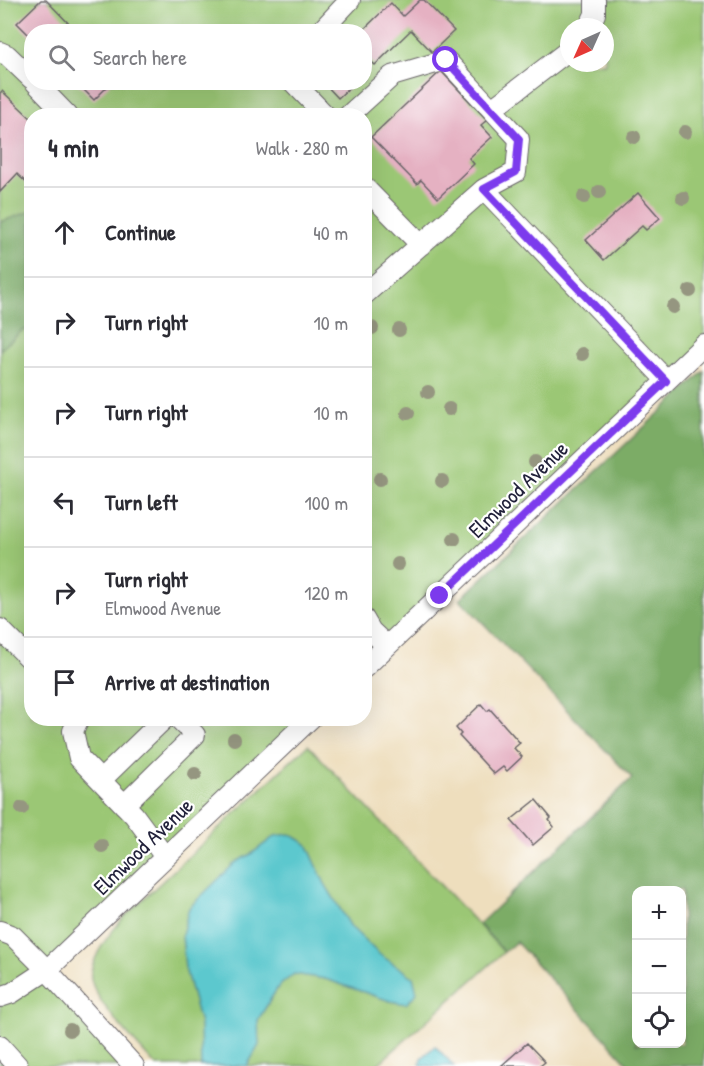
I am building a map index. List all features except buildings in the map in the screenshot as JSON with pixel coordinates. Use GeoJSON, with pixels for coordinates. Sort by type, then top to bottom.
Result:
{"type":"FeatureCollection","features":[{"type":"Feature","properties":{"kind":"street"},"geometry":{"type":"LineString","coordinates":[[328,24],[350,0]]}},
{"type":"Feature","properties":{"kind":"street"},"geometry":{"type":"LineString","coordinates":[[594,18],[595,0]]}},
{"type":"Feature","properties":{"kind":"street"},"geometry":{"type":"LineString","coordinates":[[0,52],[24,72]]}},
{"type":"Feature","properties":{"kind":"street"},"geometry":{"type":"LineString","coordinates":[[492,109],[560,57]]}},
{"type":"Feature","properties":{"kind":"street"},"geometry":{"type":"LineString","coordinates":[[357,108],[392,76],[446,60],[519,139],[516,172],[484,189],[372,288]]}},
{"type":"Feature","properties":{"kind":"street"},"geometry":{"type":"LineString","coordinates":[[43,90],[60,108]]}},
{"type":"Feature","properties":{"kind":"street"},"geometry":{"type":"LineString","coordinates":[[301,90],[318,108]]}},
{"type":"Feature","properties":{"kind":"street"},"geometry":{"type":"LineString","coordinates":[[484,189],[666,381]]}},
{"type":"Feature","properties":{"kind":"street"},"geometry":{"type":"LineString","coordinates":[[372,195],[421,245]]}},
{"type":"Feature","properties":{"kind":"street","name":"Elmwood Avenue"},"geometry":{"type":"LineString","coordinates":[[372,660],[704,345]]}},
{"type":"Feature","properties":{"kind":"street"},"geometry":{"type":"LineString","coordinates":[[0,629],[24,653]]}},
{"type":"Feature","properties":{"kind":"street"},"geometry":{"type":"LineString","coordinates":[[372,632],[387,646]]}},
{"type":"Feature","properties":{"kind":"street"},"geometry":{"type":"LineString","coordinates":[[75,726],[73,730],[79,758],[124,805],[165,857]]}},
{"type":"Feature","properties":{"kind":"street"},"geometry":{"type":"LineString","coordinates":[[101,780],[157,726]]}},
{"type":"Feature","properties":{"kind":"street"},"geometry":{"type":"LineString","coordinates":[[124,805],[195,735],[186,726]]}},
{"type":"Feature","properties":{"kind":"street","name":"Elmwood Avenue"},"geometry":{"type":"LineString","coordinates":[[0,998],[12,993],[47,970],[303,726]]}},
{"type":"Feature","properties":{"kind":"street"},"geometry":{"type":"LineString","coordinates":[[0,931],[13,936],[47,970],[134,1066]]}},
{"type":"Feature","properties":{"kind":"street"},"geometry":{"type":"LineString","coordinates":[[0,1046],[18,1066]]}},
{"type":"Feature","properties":{"kind":"green space"},"geometry":{"type":"Polygon","coordinates":[[[0,0],[704,0],[704,345],[372,661],[372,108],[24,108],[24,726],[304,726],[47,970],[134,1066],[0,1066],[0,0]]]}},
{"type":"Feature","properties":{"kind":"green space"},"geometry":{"type":"Polygon","coordinates":[[[24,213],[24,330],[0,350],[0,222],[24,213]]]}},
{"type":"Feature","properties":{"kind":"green space"},"geometry":{"type":"Polygon","coordinates":[[[704,371],[704,1066],[630,1066],[516,942],[504,952],[479,924],[632,778],[460,599],[704,371]]]}},
{"type":"Feature","properties":{"kind":"green space"},"geometry":{"type":"Polygon","coordinates":[[[308,745],[504,952],[376,1066],[156,1066],[116,1021],[97,994],[91,972],[96,956],[124,917],[308,745]]]}},
{"type":"Feature","properties":{"kind":"water"},"geometry":{"type":"Polygon","coordinates":[[[290,834],[307,844],[325,884],[351,927],[379,954],[413,977],[417,993],[406,1004],[390,1001],[325,979],[294,974],[278,987],[258,1020],[259,1045],[247,1066],[201,1066],[200,1023],[185,968],[182,935],[189,908],[236,862],[275,836],[290,834]]]}},
{"type":"Feature","properties":{"kind":"water"},"geometry":{"type":"Polygon","coordinates":[[[435,1046],[454,1066],[422,1066],[420,1064],[422,1058],[435,1046]]]}},
{"type":"Feature","properties":{"kind":"route"},"geometry":{"type":"LineString","coordinates":[[440,596],[666,381],[484,189],[516,172],[519,139],[446,60]]}}]}
